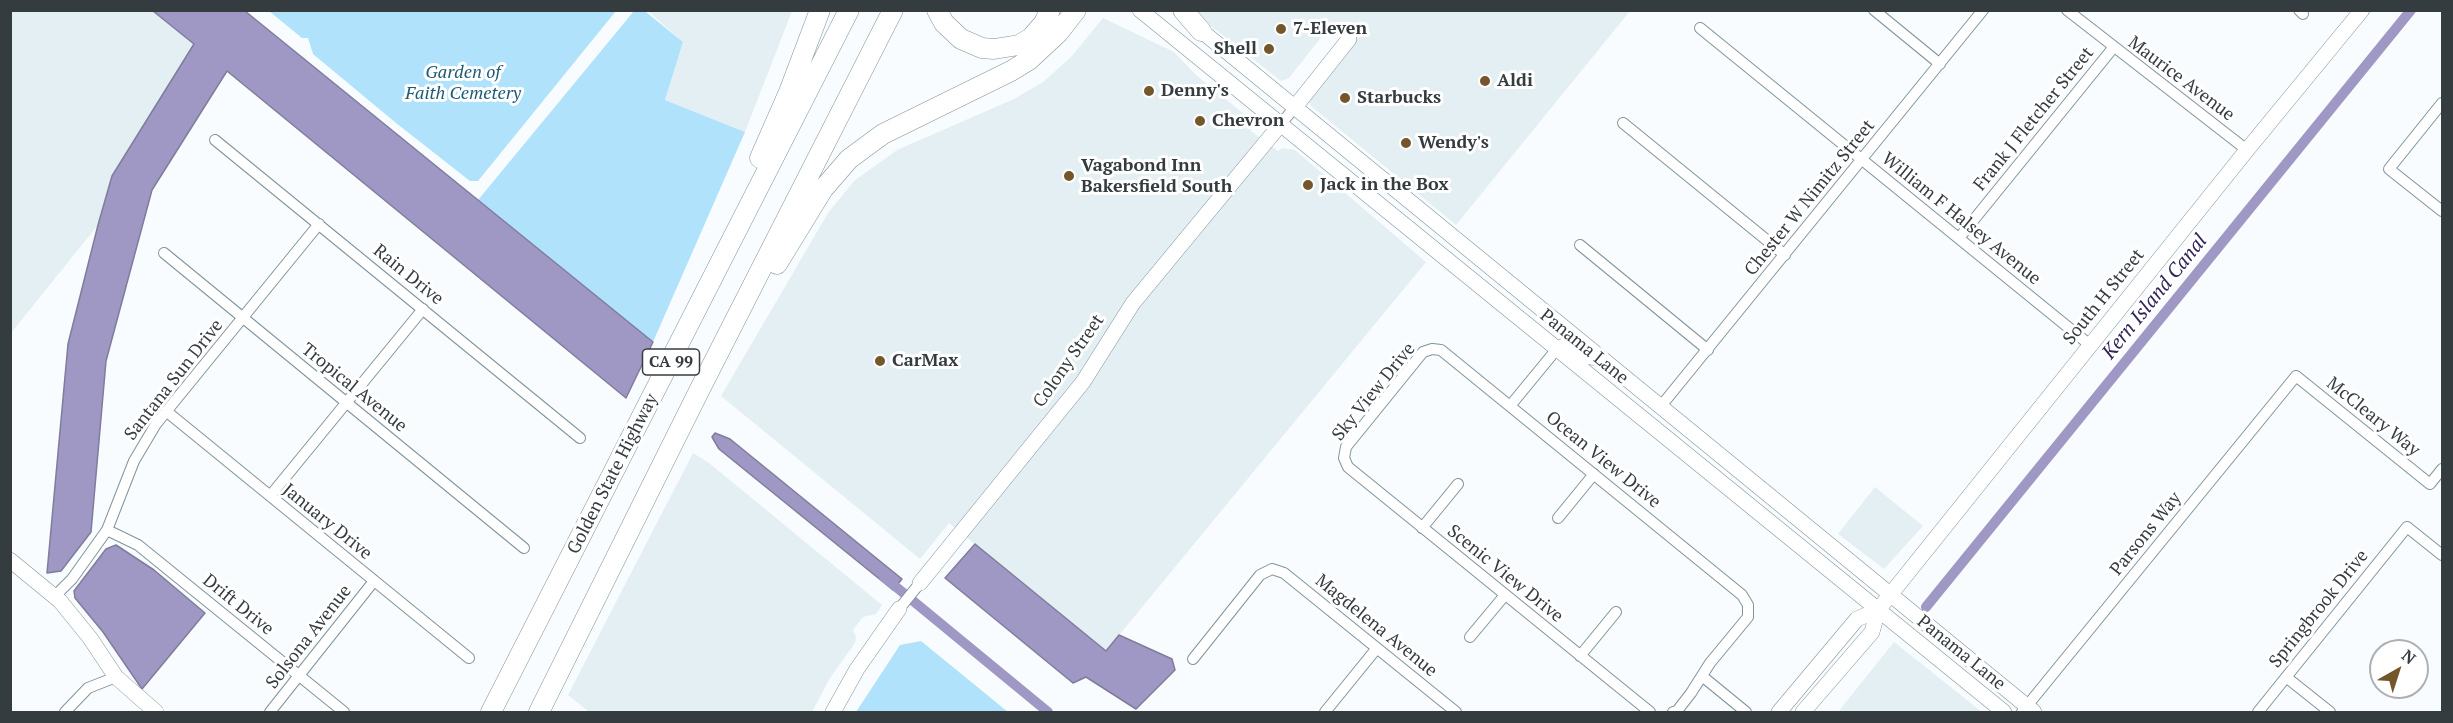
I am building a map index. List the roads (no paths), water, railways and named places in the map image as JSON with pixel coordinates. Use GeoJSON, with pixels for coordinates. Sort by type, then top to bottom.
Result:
{"type":"FeatureCollection","features":[{"type":"Feature","properties":{"kind":"highway"},"geometry":{"type":"LineString","coordinates":[[666,371],[789,92],[820,10]]}},
{"type":"Feature","properties":{"kind":"highway","name":"Golden State Highway"},"geometry":{"type":"LineString","coordinates":[[491,712],[849,10]]}},
{"type":"Feature","properties":{"kind":"highway","name":"CA 99"},"geometry":{"type":"LineString","coordinates":[[539,712],[893,10]]}},
{"type":"Feature","properties":{"kind":"highway"},"geometry":{"type":"LineString","coordinates":[[937,10],[944,23],[961,39],[982,48],[994,49],[1019,45],[1031,38],[1044,23],[1050,10]]}},
{"type":"Feature","properties":{"kind":"highway"},"geometry":{"type":"LineString","coordinates":[[699,391],[823,189],[842,165],[865,145],[883,134],[1029,60],[1058,33],[1076,10]]}},
{"type":"Feature","properties":{"kind":"highway"},"geometry":{"type":"LineString","coordinates":[[1183,10],[1201,31]]}},
{"type":"Feature","properties":{"kind":"main road","name":"Panama Lane"},"geometry":{"type":"LineString","coordinates":[[1140,10],[2004,712]]}},
{"type":"Feature","properties":{"kind":"main road","name":"Panama Lane"},"geometry":{"type":"LineString","coordinates":[[1176,10],[1890,594],[2028,711]]}},
{"type":"Feature","properties":{"kind":"main road","name":"South H Street"},"geometry":{"type":"LineString","coordinates":[[1803,712],[1872,632],[1878,610],[1890,594],[2362,10]]}},
{"type":"Feature","properties":{"kind":"main road","name":"Colony Street"},"geometry":{"type":"LineString","coordinates":[[1295,107],[1349,39]]}},
{"type":"Feature","properties":{"kind":"main road","name":"Colony Street"},"geometry":{"type":"LineString","coordinates":[[920,583],[1083,382],[1133,303],[1280,125]]}},
{"type":"Feature","properties":{"kind":"main road"},"geometry":{"type":"LineString","coordinates":[[1352,183],[1380,193],[1420,225],[1425,226],[1435,221]]}},
{"type":"Feature","properties":{"kind":"main road"},"geometry":{"type":"LineString","coordinates":[[1556,350],[1564,345],[1584,356],[1601,358]]}},
{"type":"Feature","properties":{"kind":"main road"},"geometry":{"type":"LineString","coordinates":[[1613,396],[1629,399],[1649,410],[1661,406]]}},
{"type":"Feature","properties":{"kind":"main road"},"geometry":{"type":"LineString","coordinates":[[10,560],[55,596],[90,638],[116,677],[156,712]]}},
{"type":"Feature","properties":{"kind":"main road","name":"Colony Street"},"geometry":{"type":"LineString","coordinates":[[833,712],[857,669],[899,609]]}},
{"type":"Feature","properties":{"kind":"main road","name":"South H Street"},"geometry":{"type":"LineString","coordinates":[[1779,712],[1857,619],[1878,610]]}},
{"type":"Feature","properties":{"kind":"main road"},"geometry":{"type":"LineString","coordinates":[[1789,712],[1807,679]]}},
{"type":"Feature","properties":{"kind":"street"},"geometry":{"type":"LineString","coordinates":[[1875,10],[1940,64]]}},
{"type":"Feature","properties":{"kind":"street","name":"Chester W Nimitz Street"},"geometry":{"type":"LineString","coordinates":[[1661,406],[1983,10]]}},
{"type":"Feature","properties":{"kind":"street","name":"Maurice Avenue"},"geometry":{"type":"LineString","coordinates":[[2067,10],[2247,150]]}},
{"type":"Feature","properties":{"kind":"street","name":"William F Halsey Avenue"},"geometry":{"type":"LineString","coordinates":[[1700,28],[2090,345]]}},
{"type":"Feature","properties":{"kind":"street","name":"Frank J Fletcher Street"},"geometry":{"type":"LineString","coordinates":[[1959,238],[2113,48]]}},
{"type":"Feature","properties":{"kind":"street"},"geometry":{"type":"LineString","coordinates":[[2442,103],[2390,169],[2442,211]]}},
{"type":"Feature","properties":{"kind":"street","name":"Colony Street"},"geometry":{"type":"LineString","coordinates":[[1280,125],[1295,107]]}},
{"type":"Feature","properties":{"kind":"street"},"geometry":{"type":"LineString","coordinates":[[1623,123],[1785,255]]}},
{"type":"Feature","properties":{"kind":"street","name":"Rain Drive"},"geometry":{"type":"LineString","coordinates":[[215,140],[580,438]]}},
{"type":"Feature","properties":{"kind":"street","name":"Santana Sun Drive"},"geometry":{"type":"LineString","coordinates":[[55,596],[72,579],[107,530],[134,461],[166,411],[319,224]]}},
{"type":"Feature","properties":{"kind":"street"},"geometry":{"type":"LineString","coordinates":[[1580,245],[1708,350]]}},
{"type":"Feature","properties":{"kind":"street","name":"Tropical Avenue"},"geometry":{"type":"LineString","coordinates":[[164,253],[524,548]]}},
{"type":"Feature","properties":{"kind":"street"},"geometry":{"type":"LineString","coordinates":[[270,496],[423,309]]}},
{"type":"Feature","properties":{"kind":"street","name":"Ocean View Drive"},"geometry":{"type":"LineString","coordinates":[[1432,349],[1441,350],[1742,595],[1748,605],[1748,617],[1702,676]]}},
{"type":"Feature","properties":{"kind":"street","name":"Sky View Drive"},"geometry":{"type":"LineString","coordinates":[[1344,458],[1346,447],[1424,352],[1432,349]]}},
{"type":"Feature","properties":{"kind":"street"},"geometry":{"type":"LineString","coordinates":[[1510,406],[1556,350]]}},
{"type":"Feature","properties":{"kind":"street","name":"McCleary Way"},"geometry":{"type":"LineString","coordinates":[[2296,376],[2430,484],[2442,469]]}},
{"type":"Feature","properties":{"kind":"street","name":"Parsons Way"},"geometry":{"type":"LineString","coordinates":[[2028,711],[2296,376]]}},
{"type":"Feature","properties":{"kind":"street","name":"January Drive"},"geometry":{"type":"LineString","coordinates":[[166,411],[469,658]]}},
{"type":"Feature","properties":{"kind":"street","name":"Scenic View Drive"},"geometry":{"type":"LineString","coordinates":[[1344,458],[1348,467],[1650,712]]}},
{"type":"Feature","properties":{"kind":"street"},"geometry":{"type":"LineString","coordinates":[[1558,518],[1594,474]]}},
{"type":"Feature","properties":{"kind":"street"},"geometry":{"type":"LineString","coordinates":[[1422,528],[1458,484]]}},
{"type":"Feature","properties":{"kind":"street","name":"Springbrook Drive"},"geometry":{"type":"LineString","coordinates":[[2258,712],[2407,527],[2442,555]]}},
{"type":"Feature","properties":{"kind":"street","name":"Drift Drive"},"geometry":{"type":"LineString","coordinates":[[107,530],[138,545],[344,712]]}},
{"type":"Feature","properties":{"kind":"street","name":"Magdelena Avenue"},"geometry":{"type":"LineString","coordinates":[[1193,659],[1260,575],[1272,569],[1284,573],[1456,712]]}},
{"type":"Feature","properties":{"kind":"street","name":"Solsona Avenue"},"geometry":{"type":"LineString","coordinates":[[270,712],[374,581]]}},
{"type":"Feature","properties":{"kind":"street","name":"Colony Street"},"geometry":{"type":"LineString","coordinates":[[899,609],[920,583]]}},
{"type":"Feature","properties":{"kind":"street"},"geometry":{"type":"LineString","coordinates":[[1470,637],[1505,595]]}},
{"type":"Feature","properties":{"kind":"street"},"geometry":{"type":"LineString","coordinates":[[1580,656],[1616,612]]}},
{"type":"Feature","properties":{"kind":"street"},"geometry":{"type":"LineString","coordinates":[[1325,712],[1377,648]]}},
{"type":"Feature","properties":{"kind":"street"},"geometry":{"type":"LineString","coordinates":[[1673,712],[1691,693],[1702,676],[1746,712]]}},
{"type":"Feature","properties":{"kind":"street"},"geometry":{"type":"LineString","coordinates":[[65,712],[88,688],[116,677]]}},
{"type":"Feature","properties":{"kind":"street"},"geometry":{"type":"LineString","coordinates":[[2286,677],[2330,712]]}},
{"type":"Feature","properties":{"kind":"waterway","name":"Kern Island Canal"},"geometry":{"type":"LineString","coordinates":[[1926,607],[2411,10]]}},
{"type":"Feature","properties":{"kind":"waterway"},"geometry":{"type":"LineString","coordinates":[[884,577],[1048,712]]}},
{"type":"Feature","properties":{"kind":"place","name":"7-Eleven"},"geometry":{"type":"Point","coordinates":[1281,29]}},
{"type":"Feature","properties":{"kind":"place","name":"Shell"},"geometry":{"type":"Point","coordinates":[1269,49]}},
{"type":"Feature","properties":{"kind":"place","name":"Aldi"},"geometry":{"type":"Point","coordinates":[1485,81]}},
{"type":"Feature","properties":{"kind":"place","name":"Denny's"},"geometry":{"type":"Point","coordinates":[1149,91]}},
{"type":"Feature","properties":{"kind":"place","name":"Starbucks"},"geometry":{"type":"Point","coordinates":[1345,98]}},
{"type":"Feature","properties":{"kind":"place","name":"Chevron"},"geometry":{"type":"Point","coordinates":[1200,121]}},
{"type":"Feature","properties":{"kind":"place","name":"Wendy's"},"geometry":{"type":"Point","coordinates":[1406,143]}},
{"type":"Feature","properties":{"kind":"place","name":"Vagabond Inn Bakersfield South"},"geometry":{"type":"Point","coordinates":[1069,176]}},
{"type":"Feature","properties":{"kind":"place","name":"Jack in the Box"},"geometry":{"type":"Point","coordinates":[1308,185]}},
{"type":"Feature","properties":{"kind":"place","name":"CarMax"},"geometry":{"type":"Point","coordinates":[880,361]}},
{"type":"Feature","properties":{"kind":"park label","name":"Garden of Faith Cemetery"},"geometry":{"type":"Point","coordinates":[463,83]}}]}
